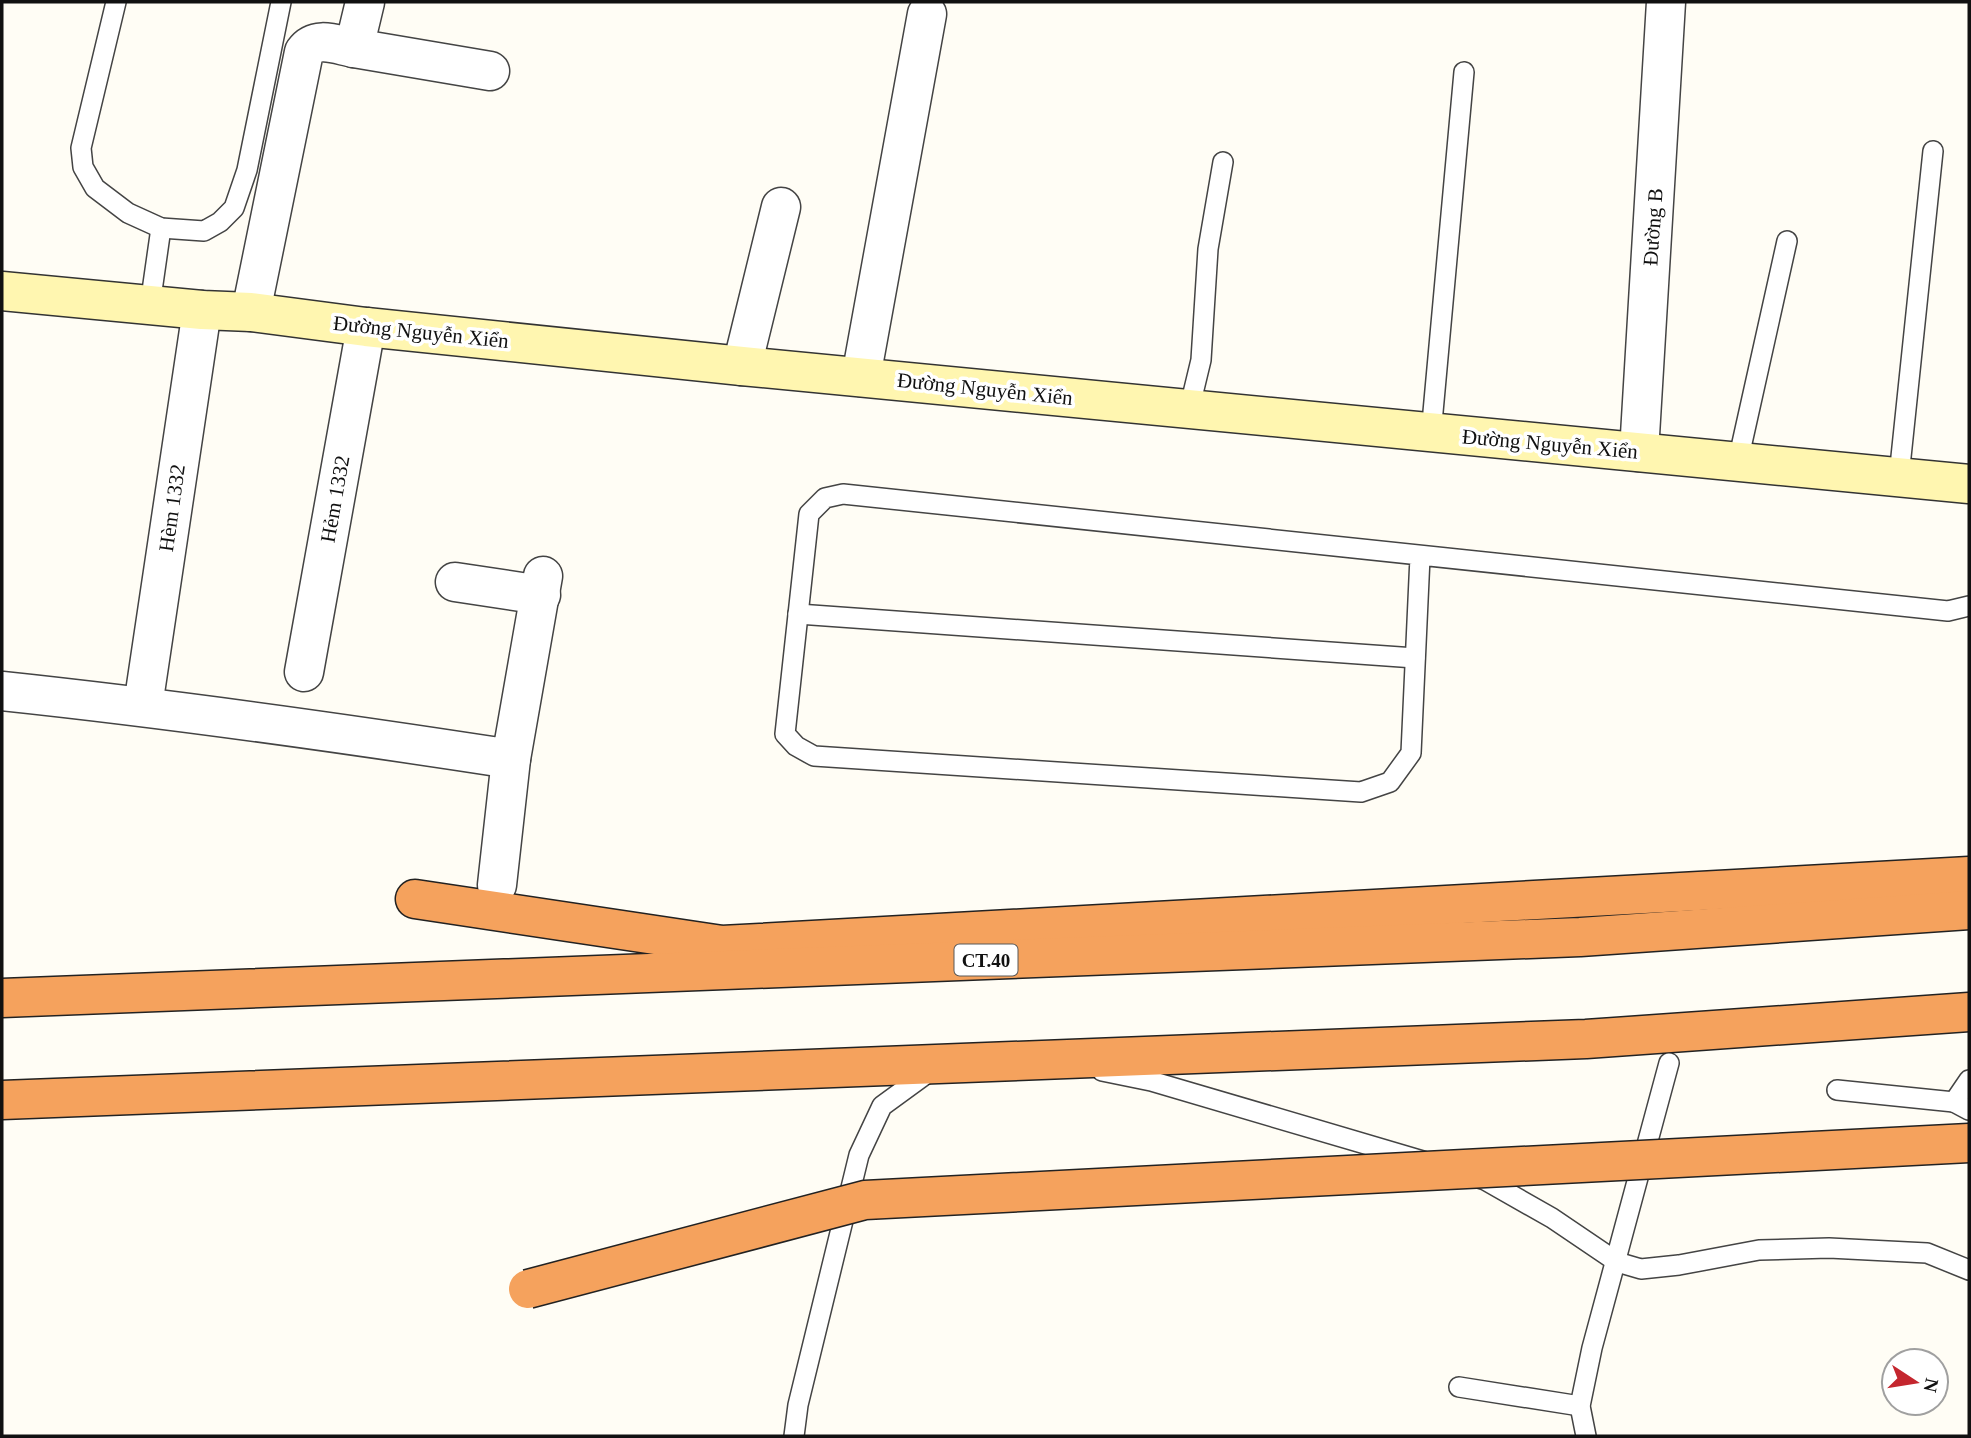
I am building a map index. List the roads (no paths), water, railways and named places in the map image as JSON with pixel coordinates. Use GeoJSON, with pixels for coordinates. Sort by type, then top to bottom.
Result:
{"type":"FeatureCollection","features":[{"type":"Feature","properties":{"kind":"highway"},"geometry":{"type":"LineString","coordinates":[[415,899],[722,946],[1969,876]]}},
{"type":"Feature","properties":{"kind":"highway","name":"CT.40"},"geometry":{"type":"LineString","coordinates":[[2,998],[1580,937],[1969,910]]}},
{"type":"Feature","properties":{"kind":"highway"},"geometry":{"type":"LineString","coordinates":[[2,1100],[1586,1039],[1969,1012]]}},
{"type":"Feature","properties":{"kind":"highway"},"geometry":{"type":"LineString","coordinates":[[528,1289],[865,1200],[1969,1143]]}},
{"type":"Feature","properties":{"kind":"main road","name":"Đường Nguyễn Xiển"},"geometry":{"type":"LineString","coordinates":[[2,291],[201,310],[251,312],[366,327],[742,366],[1969,484]]}},
{"type":"Feature","properties":{"kind":"street"},"geometry":{"type":"LineString","coordinates":[[354,48],[365,2]]}},
{"type":"Feature","properties":{"kind":"street","name":"Đường B"},"geometry":{"type":"LineString","coordinates":[[1639,452],[1667,2]]}},
{"type":"Feature","properties":{"kind":"street"},"geometry":{"type":"LineString","coordinates":[[861,377],[927,14]]}},
{"type":"Feature","properties":{"kind":"street"},"geometry":{"type":"LineString","coordinates":[[251,312],[304,52],[309,44],[318,41],[490,71]]}},
{"type":"Feature","properties":{"kind":"street"},"geometry":{"type":"LineString","coordinates":[[742,366],[781,207]]}},
{"type":"Feature","properties":{"kind":"street","name":"Hèm 1332"},"geometry":{"type":"LineString","coordinates":[[143,706],[201,310]]}},
{"type":"Feature","properties":{"kind":"street","name":"Hẻm 1332"},"geometry":{"type":"LineString","coordinates":[[304,672],[366,327]]}},
{"type":"Feature","properties":{"kind":"street"},"geometry":{"type":"LineString","coordinates":[[455,582],[542,586],[511,760],[497,885]]}},
{"type":"Feature","properties":{"kind":"street"},"geometry":{"type":"LineString","coordinates":[[2,691],[308,728],[511,760]]}},
{"type":"Feature","properties":{"kind":"lane"},"geometry":{"type":"LineString","coordinates":[[116,2],[81,148],[83,167],[95,188],[128,213],[161,228],[204,231],[220,222],[234,208],[247,170],[281,2]]}},
{"type":"Feature","properties":{"kind":"lane"},"geometry":{"type":"LineString","coordinates":[[1432,434],[1464,72]]}},
{"type":"Feature","properties":{"kind":"lane"},"geometry":{"type":"LineString","coordinates":[[1899,476],[1933,151]]}},
{"type":"Feature","properties":{"kind":"lane"},"geometry":{"type":"LineString","coordinates":[[1189,410],[1201,360],[1208,249],[1223,162]]}},
{"type":"Feature","properties":{"kind":"lane"},"geometry":{"type":"LineString","coordinates":[[150,305],[161,228]]}},
{"type":"Feature","properties":{"kind":"lane"},"geometry":{"type":"LineString","coordinates":[[1738,461],[1787,241]]}},
{"type":"Feature","properties":{"kind":"lane"},"geometry":{"type":"LineString","coordinates":[[1420,557],[1411,753],[1390,782],[1361,792],[814,756],[796,746],[785,734],[809,514],[825,498],[843,495],[1948,611],[1969,606]]}},
{"type":"Feature","properties":{"kind":"lane"},"geometry":{"type":"LineString","coordinates":[[798,614],[1415,658]]}},
{"type":"Feature","properties":{"kind":"lane"},"geometry":{"type":"LineString","coordinates":[[794,1436],[798,1405],[859,1155],[882,1106],[928,1071],[976,1063],[1052,1062],[1151,1081],[1485,1180],[1552,1218],[1617,1262],[1641,1269],[1759,1250],[1829,1248],[1927,1252],[1969,1270]]}},
{"type":"Feature","properties":{"kind":"lane"},"geometry":{"type":"LineString","coordinates":[[1586,1436],[1580,1406],[1592,1348],[1669,1063]]}},
{"type":"Feature","properties":{"kind":"lane"},"geometry":{"type":"LineString","coordinates":[[1837,1090],[1962,1106],[1969,1080]]}},
{"type":"Feature","properties":{"kind":"lane"},"geometry":{"type":"LineString","coordinates":[[1459,1387],[1580,1406]]}}]}
